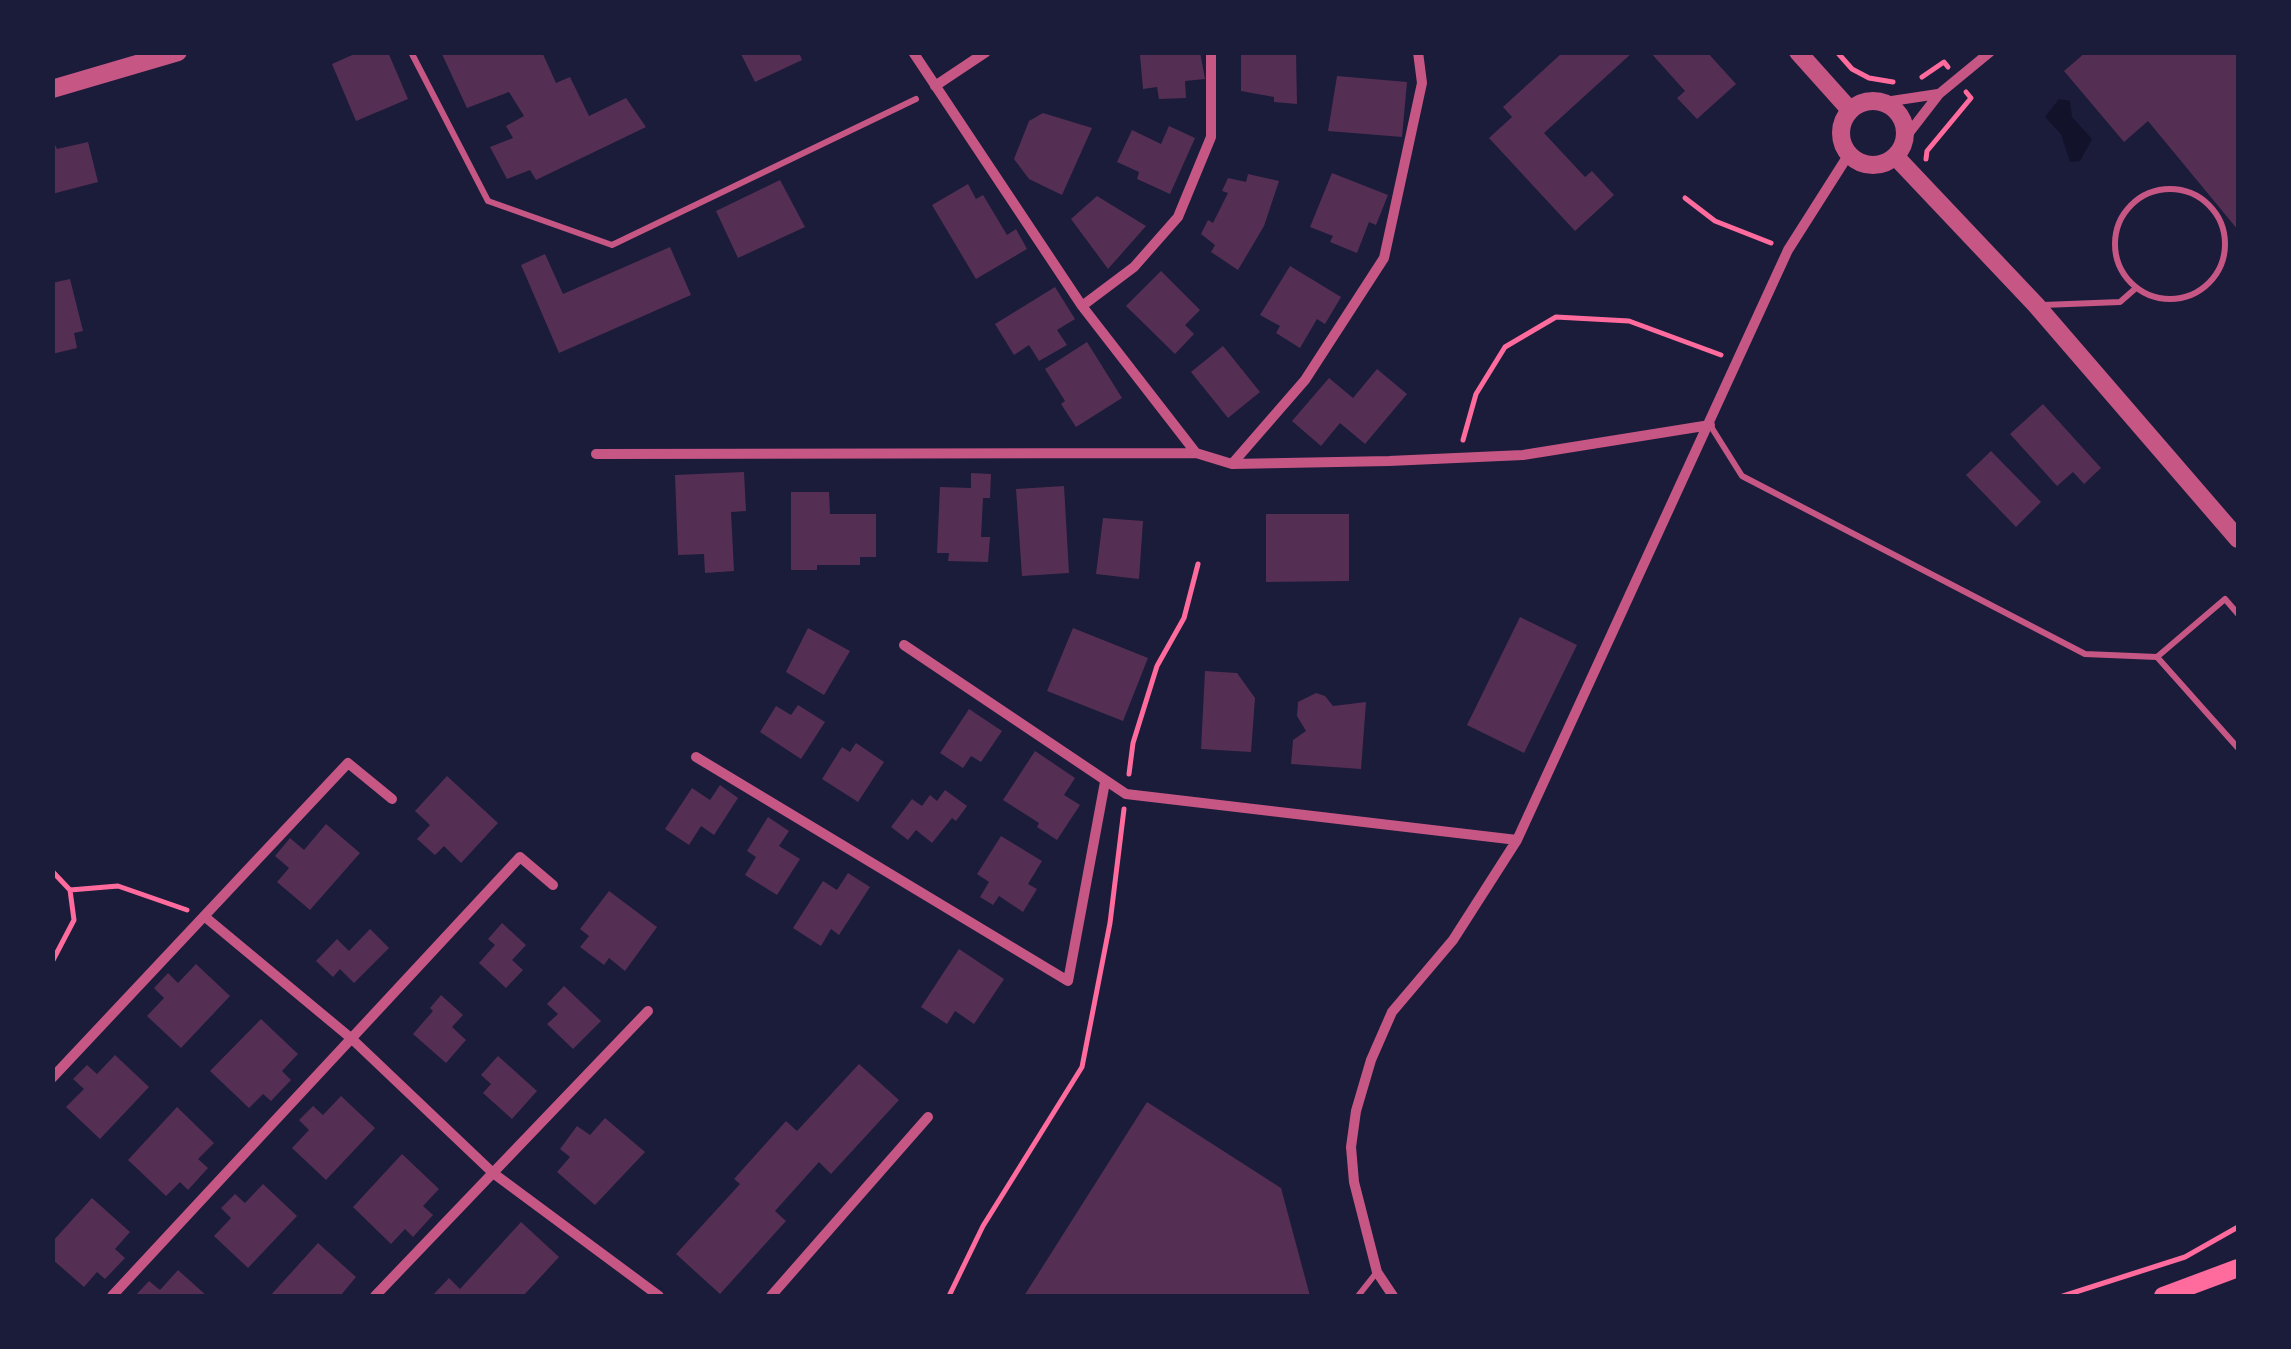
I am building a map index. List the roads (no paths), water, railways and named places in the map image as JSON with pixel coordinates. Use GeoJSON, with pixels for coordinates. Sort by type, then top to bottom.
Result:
{"type":"FeatureCollection","features":[{"type":"Feature","properties":{"kind":"main road"},"geometry":{"type":"LineString","coordinates":[[2162,1296],[2238,1268]]}},
{"type":"Feature","properties":{"kind":"street"},"geometry":{"type":"LineString","coordinates":[[52,90],[178,52]]}},
{"type":"Feature","properties":{"kind":"street"},"geometry":{"type":"LineString","coordinates":[[913,52],[1082,306],[1196,452]]}},
{"type":"Feature","properties":{"kind":"street"},"geometry":{"type":"LineString","coordinates":[[936,86],[986,52]]}},
{"type":"Feature","properties":{"kind":"street"},"geometry":{"type":"LineString","coordinates":[[1082,306],[1134,267],[1178,218],[1211,137],[1211,52]]}},
{"type":"Feature","properties":{"kind":"street"},"geometry":{"type":"LineString","coordinates":[[1232,464],[1305,380],[1384,258],[1422,83],[1418,52]]}},
{"type":"Feature","properties":{"kind":"street"},"geometry":{"type":"LineString","coordinates":[[1798,52],[1850,110]]}},
{"type":"Feature","properties":{"kind":"street"},"geometry":{"type":"LineString","coordinates":[[1939,94],[1864,102],[1850,110],[1841,135],[1849,154],[1856,160],[1877,165],[1895,156],[1904,138],[1939,94],[1990,52]]}},
{"type":"Feature","properties":{"kind":"street"},"geometry":{"type":"LineString","coordinates":[[1885,102],[1901,116],[1904,138]]}},
{"type":"Feature","properties":{"kind":"street"},"geometry":{"type":"LineString","coordinates":[[1393,1296],[1377,1272],[1354,1182],[1356,1111],[1371,1060],[1392,1012],[1453,940],[1517,840],[1788,250],[1849,154]]}},
{"type":"Feature","properties":{"kind":"street"},"geometry":{"type":"LineString","coordinates":[[1895,156],[2036,305],[2238,539]]}},
{"type":"Feature","properties":{"kind":"street"},"geometry":{"type":"LineString","coordinates":[[596,454],[1196,452],[1232,464],[1523,455],[1710,425]]}},
{"type":"Feature","properties":{"kind":"street"},"geometry":{"type":"LineString","coordinates":[[904,645],[1126,794],[1517,840]]}},
{"type":"Feature","properties":{"kind":"street"},"geometry":{"type":"LineString","coordinates":[[696,756],[1068,981],[1105,782]]}},
{"type":"Feature","properties":{"kind":"street"},"geometry":{"type":"LineString","coordinates":[[52,1078],[348,763],[392,799]]}},
{"type":"Feature","properties":{"kind":"street"},"geometry":{"type":"LineString","coordinates":[[112,1296],[520,858],[553,885]]}},
{"type":"Feature","properties":{"kind":"street"},"geometry":{"type":"LineString","coordinates":[[204,916],[352,1039],[493,1173],[659,1296]]}},
{"type":"Feature","properties":{"kind":"street"},"geometry":{"type":"LineString","coordinates":[[375,1296],[648,1011]]}},
{"type":"Feature","properties":{"kind":"street"},"geometry":{"type":"LineString","coordinates":[[770,1296],[928,1118]]}},
{"type":"Feature","properties":{"kind":"lane"},"geometry":{"type":"LineString","coordinates":[[410,52],[488,201],[612,245],[916,99]]}},
{"type":"Feature","properties":{"kind":"lane"},"geometry":{"type":"LineString","coordinates":[[2166,189],[2185,191],[2202,199],[2222,227],[2222,261],[2214,276],[2202,289],[2170,299],[2136,288],[2116,256],[2121,219],[2132,204],[2166,189]]}},
{"type":"Feature","properties":{"kind":"lane"},"geometry":{"type":"LineString","coordinates":[[2036,305],[2120,302],[2136,288]]}},
{"type":"Feature","properties":{"kind":"lane"},"geometry":{"type":"LineString","coordinates":[[1710,425],[1742,476],[2085,654],[2157,657],[2225,598],[2238,614]]}},
{"type":"Feature","properties":{"kind":"lane"},"geometry":{"type":"LineString","coordinates":[[2157,657],[2238,748]]}},
{"type":"Feature","properties":{"kind":"lane"},"geometry":{"type":"LineString","coordinates":[[1358,1296],[1377,1272]]}}]}
